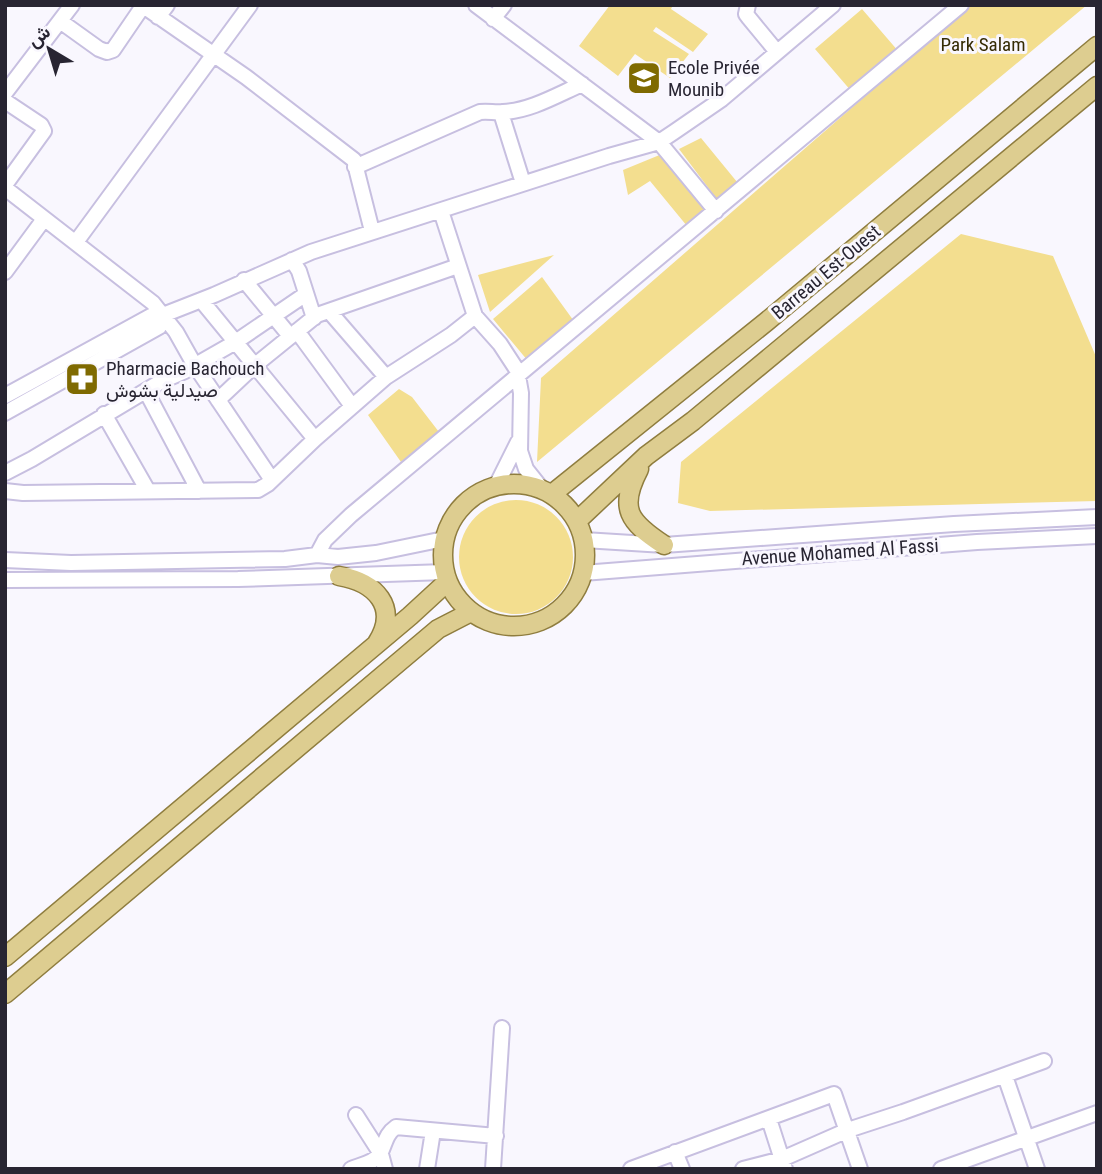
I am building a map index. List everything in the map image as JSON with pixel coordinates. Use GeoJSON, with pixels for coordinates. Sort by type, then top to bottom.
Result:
{"type":"FeatureCollection","features":[{"type":"Feature","properties":{"kind":"main road","name":"Barreau Est-Ouest"},"geometry":{"type":"LineString","coordinates":[[547,491],[746,339],[1097,46]]}},
{"type":"Feature","properties":{"kind":"main road","name":"Barreau Est-Ouest"},"geometry":{"type":"LineString","coordinates":[[577,521],[646,456],[702,414],[1097,86]]}},
{"type":"Feature","properties":{"kind":"main road"},"geometry":{"type":"LineString","coordinates":[[646,456],[630,489],[628,509],[638,526],[664,545]]}},
{"type":"Feature","properties":{"kind":"main road"},"geometry":{"type":"LineString","coordinates":[[519,483],[547,491],[562,501],[577,521],[584,540],[583,573],[578,586],[563,606],[542,620],[530,624],[505,625],[481,618],[461,603],[446,577],[443,550],[448,528],[459,509],[476,494],[496,485],[519,483]]}},
{"type":"Feature","properties":{"kind":"main road"},"geometry":{"type":"LineString","coordinates":[[339,576],[362,582],[382,601],[385,621],[377,643]]}},
{"type":"Feature","properties":{"kind":"main road"},"geometry":{"type":"LineString","coordinates":[[5,957],[377,643],[446,577]]}},
{"type":"Feature","properties":{"kind":"main road"},"geometry":{"type":"LineString","coordinates":[[5,994],[438,629],[471,612]]}},
{"type":"Feature","properties":{"kind":"street"},"geometry":{"type":"LineString","coordinates":[[5,93],[72,5]]}},
{"type":"Feature","properties":{"kind":"street"},"geometry":{"type":"LineString","coordinates":[[76,242],[250,5]]}},
{"type":"Feature","properties":{"kind":"street"},"geometry":{"type":"LineString","coordinates":[[476,5],[659,142],[716,211]]}},
{"type":"Feature","properties":{"kind":"street"},"geometry":{"type":"LineString","coordinates":[[493,19],[504,5]]}},
{"type":"Feature","properties":{"kind":"street"},"geometry":{"type":"LineString","coordinates":[[748,5],[748,18],[777,52]]}},
{"type":"Feature","properties":{"kind":"street"},"geometry":{"type":"LineString","coordinates":[[5,396],[151,316],[163,315],[201,300],[292,260],[372,231],[659,142],[722,99],[833,5]]}},
{"type":"Feature","properties":{"kind":"street"},"geometry":{"type":"LineString","coordinates":[[317,555],[325,540],[351,515],[961,5]]}},
{"type":"Feature","properties":{"kind":"street"},"geometry":{"type":"LineString","coordinates":[[60,21],[107,52],[113,50],[142,6],[162,11],[212,55],[246,77],[354,160],[372,231]]}},
{"type":"Feature","properties":{"kind":"street"},"geometry":{"type":"LineString","coordinates":[[355,167],[480,112],[492,110],[501,113],[544,102],[582,84]]}},
{"type":"Feature","properties":{"kind":"street"},"geometry":{"type":"LineString","coordinates":[[5,101],[41,125],[44,131],[5,186],[153,303],[272,480]]}},
{"type":"Feature","properties":{"kind":"street"},"geometry":{"type":"LineString","coordinates":[[501,113],[523,183]]}},
{"type":"Feature","properties":{"kind":"street"},"geometry":{"type":"LineString","coordinates":[[441,211],[475,316],[517,370],[521,393],[519,441],[526,469],[547,491]]}},
{"type":"Feature","properties":{"kind":"street"},"geometry":{"type":"LineString","coordinates":[[5,272],[44,219]]}},
{"type":"Feature","properties":{"kind":"street"},"geometry":{"type":"LineString","coordinates":[[292,260],[299,271],[314,317]]}},
{"type":"Feature","properties":{"kind":"street"},"geometry":{"type":"LineString","coordinates":[[218,400],[254,366],[314,317],[458,266]]}},
{"type":"Feature","properties":{"kind":"street"},"geometry":{"type":"LineString","coordinates":[[244,280],[273,316],[294,334],[352,406]]}},
{"type":"Feature","properties":{"kind":"street"},"geometry":{"type":"LineString","coordinates":[[5,473],[104,414],[234,343],[306,294]]}},
{"type":"Feature","properties":{"kind":"street"},"geometry":{"type":"LineString","coordinates":[[201,300],[315,439]]}},
{"type":"Feature","properties":{"kind":"street"},"geometry":{"type":"LineString","coordinates":[[329,311],[386,376]]}},
{"type":"Feature","properties":{"kind":"street"},"geometry":{"type":"LineString","coordinates":[[5,414],[159,327],[163,315]]}},
{"type":"Feature","properties":{"kind":"street"},"geometry":{"type":"LineString","coordinates":[[5,491],[258,490],[386,376],[475,316]]}},
{"type":"Feature","properties":{"kind":"street"},"geometry":{"type":"LineString","coordinates":[[146,391],[199,491]]}},
{"type":"Feature","properties":{"kind":"street"},"geometry":{"type":"LineString","coordinates":[[104,414],[148,491]]}},
{"type":"Feature","properties":{"kind":"street"},"geometry":{"type":"LineString","coordinates":[[496,485],[519,441]]}},
{"type":"Feature","properties":{"kind":"street","name":"Avenue Mohamed Al Fassi"},"geometry":{"type":"LineString","coordinates":[[584,540],[664,545],[954,524],[1097,517]]}},
{"type":"Feature","properties":{"kind":"street","name":"Avenue Mohamed Al Fassi"},"geometry":{"type":"LineString","coordinates":[[583,573],[976,542],[1097,536]]}},
{"type":"Feature","properties":{"kind":"street"},"geometry":{"type":"LineString","coordinates":[[5,561],[71,563],[285,559],[317,555],[338,557],[376,553],[444,539]]}},
{"type":"Feature","properties":{"kind":"street"},"geometry":{"type":"LineString","coordinates":[[5,580],[446,577]]}},
{"type":"Feature","properties":{"kind":"street"},"geometry":{"type":"LineString","coordinates":[[493,1169],[502,1028]]}},
{"type":"Feature","properties":{"kind":"street"},"geometry":{"type":"LineString","coordinates":[[743,1169],[783,1164],[848,1130],[1044,1061]]}},
{"type":"Feature","properties":{"kind":"street"},"geometry":{"type":"LineString","coordinates":[[1005,1076],[1037,1169]]}},
{"type":"Feature","properties":{"kind":"street"},"geometry":{"type":"LineString","coordinates":[[631,1169],[834,1094],[860,1169]]}},
{"type":"Feature","properties":{"kind":"street"},"geometry":{"type":"LineString","coordinates":[[941,1169],[1097,1112]]}},
{"type":"Feature","properties":{"kind":"street"},"geometry":{"type":"LineString","coordinates":[[356,1115],[381,1154],[385,1169]]}},
{"type":"Feature","properties":{"kind":"street"},"geometry":{"type":"LineString","coordinates":[[769,1119],[783,1164]]}},
{"type":"Feature","properties":{"kind":"street"},"geometry":{"type":"LineString","coordinates":[[351,1169],[371,1162],[381,1154],[387,1135],[397,1127],[496,1136]]}},
{"type":"Feature","properties":{"kind":"street"},"geometry":{"type":"LineString","coordinates":[[427,1169],[433,1131]]}},
{"type":"Feature","properties":{"kind":"street"},"geometry":{"type":"LineString","coordinates":[[675,1152],[682,1169]]}},
{"type":"Feature","properties":{"kind":"green space"},"geometry":{"type":"Polygon","coordinates":[[[610,5],[673,5],[671,9],[708,34],[693,52],[656,27],[653,31],[689,54],[670,78],[635,54],[618,76],[579,46],[610,5]]]}},
{"type":"Feature","properties":{"kind":"green space","name":"Park Salam"},"geometry":{"type":"Polygon","coordinates":[[[970,5],[1087,5],[537,462],[541,378],[970,5]]]}},
{"type":"Feature","properties":{"kind":"green space"},"geometry":{"type":"Polygon","coordinates":[[[862,9],[899,52],[852,92],[815,49],[862,9]]]}},
{"type":"Feature","properties":{"kind":"green space"},"geometry":{"type":"Polygon","coordinates":[[[701,138],[742,188],[722,206],[679,149],[701,138]]]}},
{"type":"Feature","properties":{"kind":"green space"},"geometry":{"type":"Polygon","coordinates":[[[662,154],[705,208],[687,226],[650,181],[628,195],[623,170],[662,154]]]}},
{"type":"Feature","properties":{"kind":"green space"},"geometry":{"type":"Polygon","coordinates":[[[961,234],[1053,256],[1097,359],[1097,501],[710,511],[678,503],[681,462],[961,234]]]}},
{"type":"Feature","properties":{"kind":"green space"},"geometry":{"type":"Polygon","coordinates":[[[554,255],[490,312],[478,275],[554,255]]]}},
{"type":"Feature","properties":{"kind":"green space"},"geometry":{"type":"Polygon","coordinates":[[[542,277],[576,324],[528,361],[493,319],[542,277]]]}},
{"type":"Feature","properties":{"kind":"green space"},"geometry":{"type":"Polygon","coordinates":[[[399,389],[412,397],[439,432],[401,462],[368,415],[399,389]]]}},
{"type":"Feature","properties":{"kind":"green space"},"geometry":{"type":"Polygon","coordinates":[[[516,500],[538,504],[557,516],[569,535],[573,557],[569,579],[557,598],[538,610],[516,614],[494,610],[475,598],[463,579],[459,557],[463,535],[475,516],[494,504],[516,500]]]}},
{"type":"Feature","properties":{"kind":"place","name":"Ecole Privée Mounib"},"geometry":{"type":"Point","coordinates":[644,78]}},
{"type":"Feature","properties":{"kind":"place","name":"Pharmacie Bachouch صيدلية بشوش"},"geometry":{"type":"Point","coordinates":[82,379]}}]}
